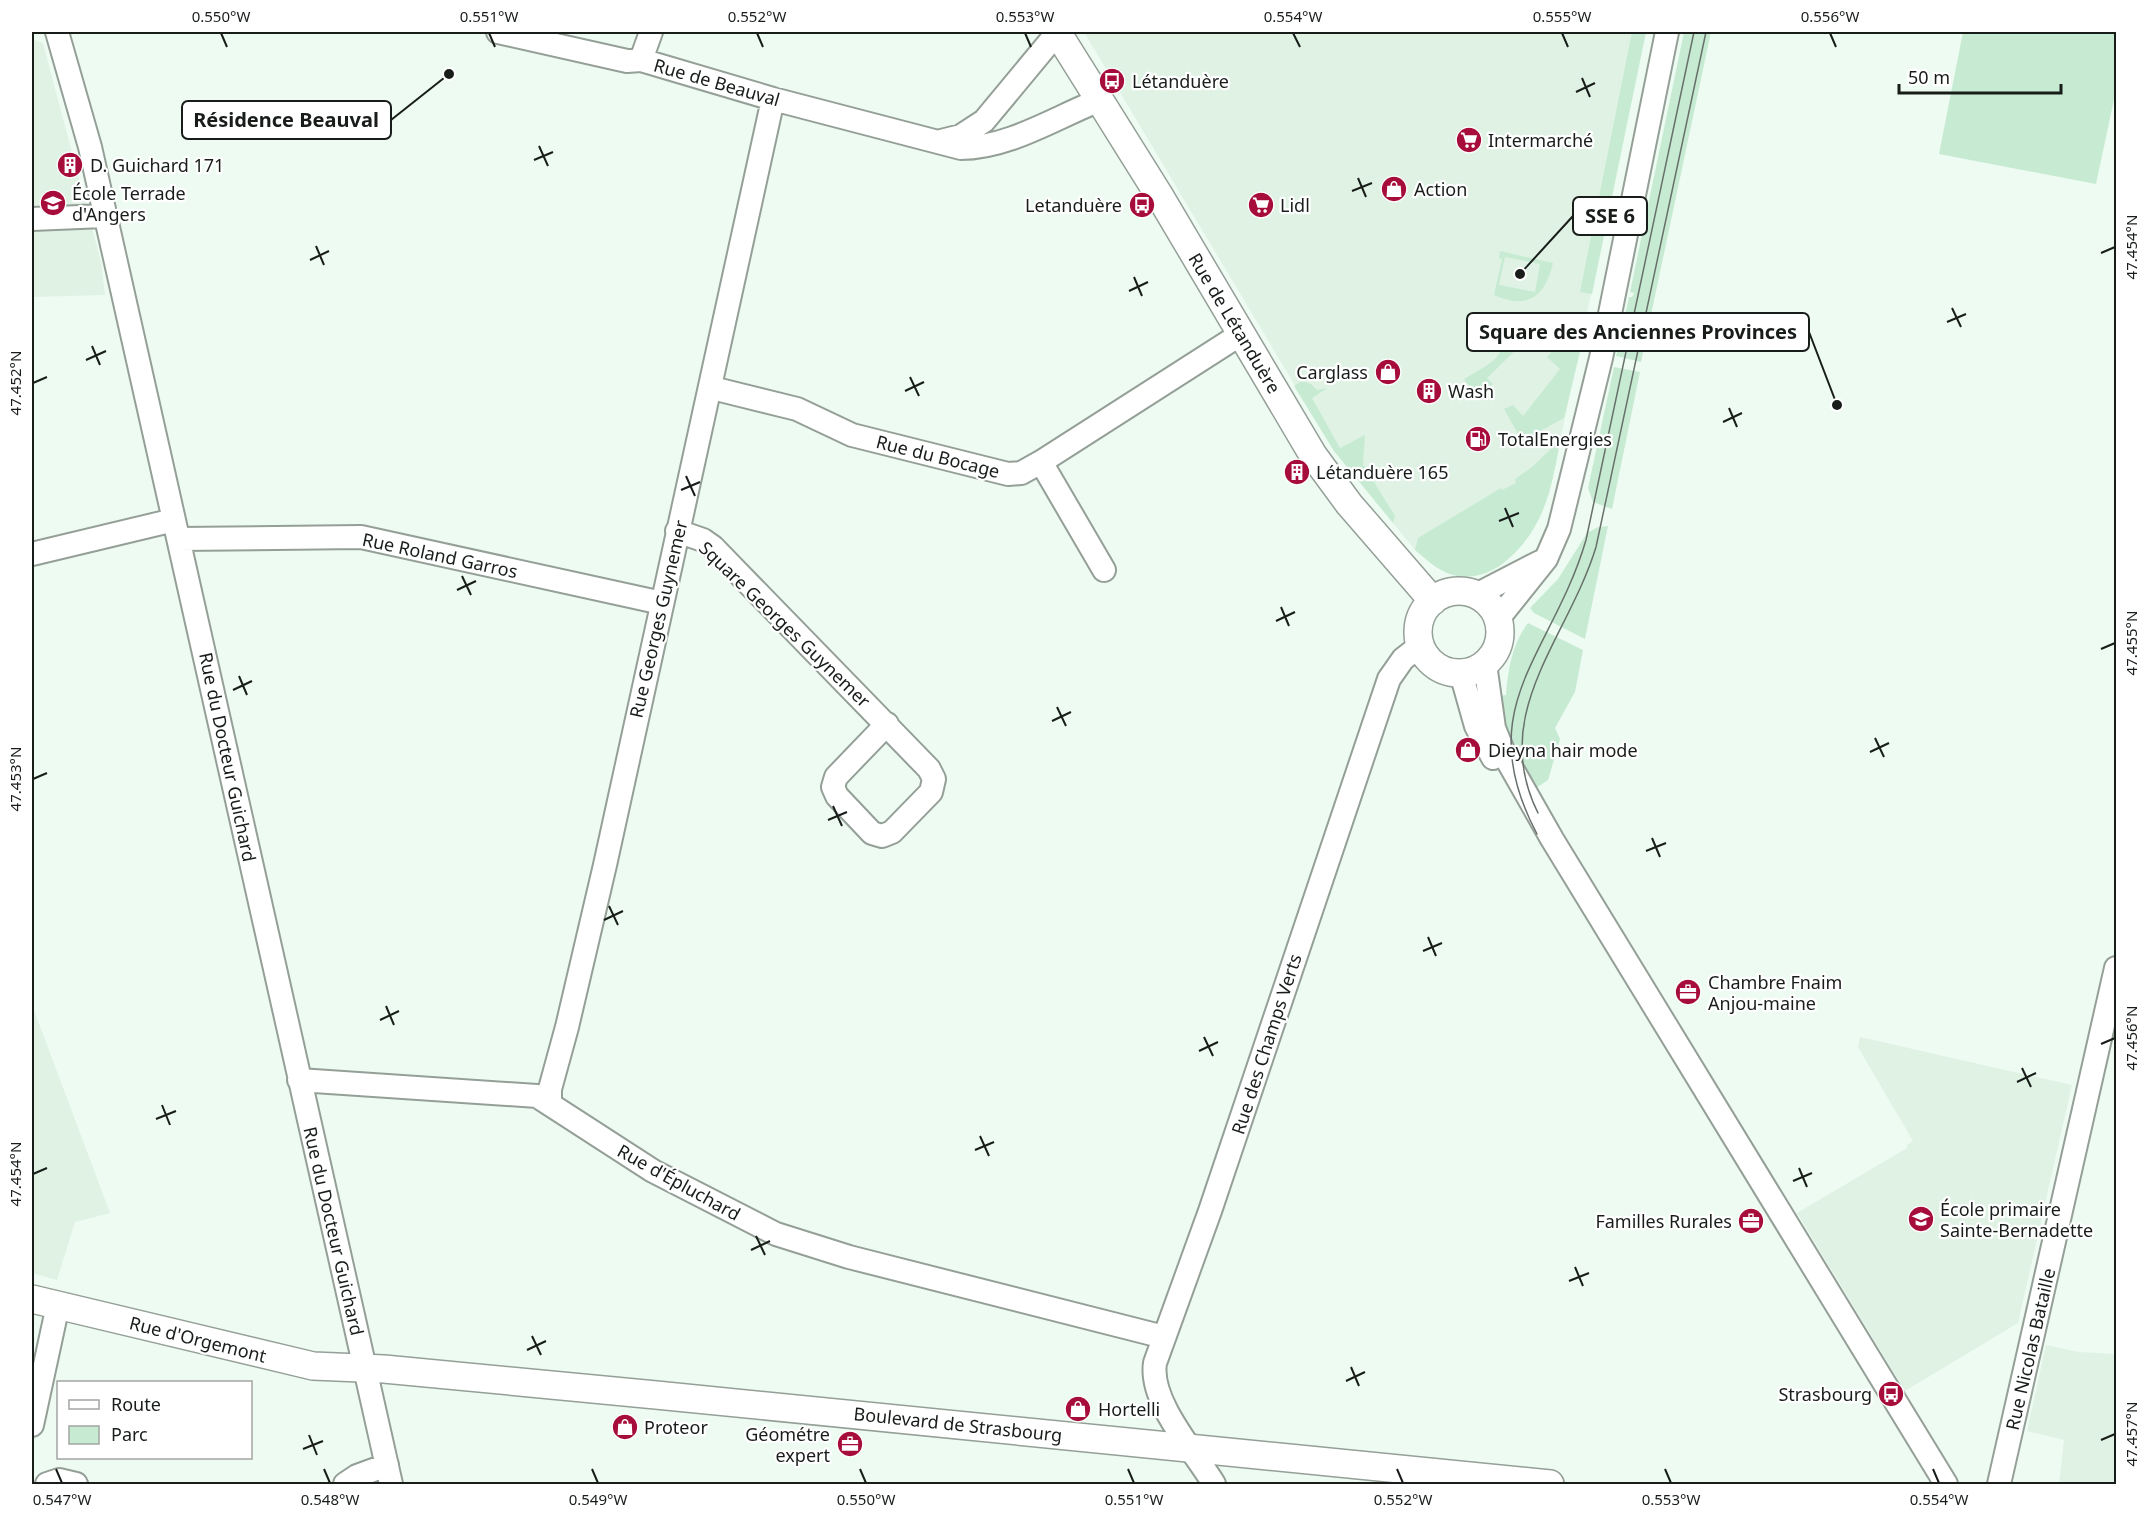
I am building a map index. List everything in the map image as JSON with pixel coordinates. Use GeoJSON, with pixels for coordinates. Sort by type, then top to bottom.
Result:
{"type":"FeatureCollection","features":[{"type":"Feature","properties":{"kind":"street","name":"Rue du Docteur Guichard"},"geometry":{"type":"LineString","coordinates":[[57,32],[90,147],[389,1475]]}},
{"type":"Feature","properties":{"kind":"street","name":"Rue de Beauval"},"geometry":{"type":"LineString","coordinates":[[498,32],[627,61],[641,60],[933,143],[982,148],[1100,100]]}},
{"type":"Feature","properties":{"kind":"street"},"geometry":{"type":"LineString","coordinates":[[641,60],[651,32]]}},
{"type":"Feature","properties":{"kind":"street"},"geometry":{"type":"LineString","coordinates":[[933,143],[961,136],[984,121],[1057,32]]}},
{"type":"Feature","properties":{"kind":"street","name":"Rue de Létanduère"},"geometry":{"type":"LineString","coordinates":[[1057,32],[1313,455],[1349,504],[1433,601]]}},
{"type":"Feature","properties":{"kind":"street"},"geometry":{"type":"LineString","coordinates":[[1498,619],[1546,559],[1559,529],[1601,358],[1667,32]]}},
{"type":"Feature","properties":{"kind":"street","name":"Rue Georges Guynemer"},"geometry":{"type":"LineString","coordinates":[[550,1102],[550,1089],[583,958],[712,388],[773,99]]}},
{"type":"Feature","properties":{"kind":"street"},"geometry":{"type":"LineString","coordinates":[[32,219],[104,216]]}},
{"type":"Feature","properties":{"kind":"street","name":"Rue du Bocage"},"geometry":{"type":"LineString","coordinates":[[712,388],[797,409],[852,435],[1008,474],[1021,473],[1241,334]]}},
{"type":"Feature","properties":{"kind":"street"},"geometry":{"type":"LineString","coordinates":[[1041,462],[1104,570]]}},
{"type":"Feature","properties":{"kind":"street","name":"Rue Roland Garros"},"geometry":{"type":"LineString","coordinates":[[32,554],[177,529],[361,537],[662,603]]}},
{"type":"Feature","properties":{"kind":"street","name":"Square Georges Guynemer"},"geometry":{"type":"LineString","coordinates":[[678,531],[708,543],[887,724],[929,768],[934,779],[931,792],[892,832],[882,836],[872,833],[837,796],[833,787],[836,777],[887,724]]}},
{"type":"Feature","properties":{"kind":"street"},"geometry":{"type":"LineString","coordinates":[[1476,595],[1546,559]]}},
{"type":"Feature","properties":{"kind":"street"},"geometry":{"type":"LineString","coordinates":[[1452,592],[1476,595],[1490,605],[1498,619],[1499,644],[1473,669],[1448,672],[1426,656],[1420,645],[1419,624],[1424,611],[1433,601],[1452,592]]}},
{"type":"Feature","properties":{"kind":"street","name":"Rue des Champs Verts"},"geometry":{"type":"LineString","coordinates":[[1214,1485],[1158,1394],[1154,1384],[1155,1363],[1210,1211],[1389,679],[1403,659],[1420,645]]}},
{"type":"Feature","properties":{"kind":"street"},"geometry":{"type":"LineString","coordinates":[[1473,669],[1476,726],[1564,860],[1946,1485]]}},
{"type":"Feature","properties":{"kind":"street","name":"Rue Nicolas Bataille"},"geometry":{"type":"LineString","coordinates":[[1999,1485],[2116,968]]}},
{"type":"Feature","properties":{"kind":"street","name":"Rue d'Épluchard"},"geometry":{"type":"LineString","coordinates":[[299,1080],[537,1096],[550,1102],[578,1124],[653,1171],[776,1234],[849,1257],[1164,1337]]}},
{"type":"Feature","properties":{"kind":"street","name":"Rue d'Orgemont"},"geometry":{"type":"LineString","coordinates":[[32,1299],[269,1357],[313,1366],[366,1368]]}},
{"type":"Feature","properties":{"kind":"street"},"geometry":{"type":"LineString","coordinates":[[32,1425],[58,1305]]}},
{"type":"Feature","properties":{"kind":"street","name":"Boulevard de Strasbourg"},"geometry":{"type":"LineString","coordinates":[[366,1368],[1191,1447],[1550,1485]]}},
{"type":"Feature","properties":{"kind":"street"},"geometry":{"type":"LineString","coordinates":[[345,1485],[357,1476],[389,1475]]}},
{"type":"Feature","properties":{"kind":"street"},"geometry":{"type":"LineString","coordinates":[[47,1485],[59,1480],[76,1485]]}},
{"type":"Feature","properties":{"kind":"shaded area"},"geometry":{"type":"Polygon","coordinates":[[[1084,32],[1646,32],[1549,494],[1532,531],[1500,566],[1486,573],[1462,577],[1433,565],[1415,550],[1334,451],[1084,32]]]}},
{"type":"Feature","properties":{"kind":"shaded area"},"geometry":{"type":"Polygon","coordinates":[[[32,39],[43,43],[101,262],[105,295],[32,297],[32,39]]]}},
{"type":"Feature","properties":{"kind":"shaded area"},"geometry":{"type":"Polygon","coordinates":[[[32,1005],[110,1213],[75,1222],[57,1280],[32,1273],[32,1005]]]}},
{"type":"Feature","properties":{"kind":"shaded area","name":"École primaire Sainte-Bernadette"},"geometry":{"type":"Polygon","coordinates":[[[1860,1037],[2072,1085],[2018,1323],[1905,1391],[1797,1213],[1907,1148],[1907,1145],[1913,1141],[1858,1047],[1860,1037]]]}},
{"type":"Feature","properties":{"kind":"shaded area"},"geometry":{"type":"Polygon","coordinates":[[[2046,1345],[2079,1352],[2116,1354],[2116,1484],[2059,1484],[2064,1440],[2027,1431],[2046,1345]]]}},
{"type":"Feature","properties":{"kind":"green space"},"geometry":{"type":"Polygon","coordinates":[[[1632,32],[1646,32],[1592,294],[1580,292],[1632,32]]]}},
{"type":"Feature","properties":{"kind":"green space"},"geometry":{"type":"Polygon","coordinates":[[[1684,32],[1711,32],[1641,362],[1616,356],[1629,297],[1632,297],[1634,293],[1630,292],[1684,32]]]}},
{"type":"Feature","properties":{"kind":"green space"},"geometry":{"type":"Polygon","coordinates":[[[1963,32],[2116,32],[2116,90],[2096,184],[1939,154],[1963,32]]]}},
{"type":"Feature","properties":{"kind":"green space"},"geometry":{"type":"Polygon","coordinates":[[[1500,251],[1553,263],[1540,292],[1534,297],[1517,301],[1494,295],[1502,259],[1499,258],[1500,251]],[[1505,257],[1499,285],[1535,292],[1540,264],[1505,257]]]}},
{"type":"Feature","properties":{"kind":"green space"},"geometry":{"type":"Polygon","coordinates":[[[1490,318],[1534,326],[1540,333],[1529,347],[1523,343],[1487,378],[1493,384],[1476,397],[1464,379],[1487,366],[1499,355],[1504,340],[1503,330],[1490,318]]]}},
{"type":"Feature","properties":{"kind":"green space"},"geometry":{"type":"Polygon","coordinates":[[[1560,343],[1581,348],[1564,418],[1522,441],[1504,409],[1513,405],[1523,416],[1560,369],[1547,357],[1560,343]]]}},
{"type":"Feature","properties":{"kind":"green space"},"geometry":{"type":"Polygon","coordinates":[[[1614,367],[1640,372],[1612,509],[1593,502],[1588,488],[1614,367]]]}},
{"type":"Feature","properties":{"kind":"green space"},"geometry":{"type":"Polygon","coordinates":[[[1302,381],[1311,384],[1317,390],[1327,388],[1312,398],[1340,448],[1365,435],[1363,464],[1395,516],[1393,523],[1334,451],[1294,386],[1302,381]]]}},
{"type":"Feature","properties":{"kind":"green space"},"geometry":{"type":"Polygon","coordinates":[[[1555,445],[1559,448],[1551,487],[1537,523],[1520,548],[1496,568],[1468,577],[1453,575],[1442,571],[1415,550],[1418,538],[1501,488],[1502,490],[1516,483],[1515,479],[1532,467],[1555,445]]]}},
{"type":"Feature","properties":{"kind":"green space"},"geometry":{"type":"Polygon","coordinates":[[[1608,526],[1585,639],[1534,613],[1530,608],[1558,579],[1587,533],[1598,527],[1608,526]]]}},
{"type":"Feature","properties":{"kind":"green space"},"geometry":{"type":"Polygon","coordinates":[[[1528,623],[1583,650],[1575,692],[1555,728],[1560,739],[1548,780],[1536,788],[1507,745],[1499,696],[1506,695],[1512,657],[1518,639],[1528,623]]]}},
{"type":"Feature","properties":{"kind":"tram line"},"geometry":{"type":"LineString","coordinates":[[1537,834],[1518,789],[1511,750],[1514,715],[1523,682],[1571,581],[1586,540],[1694,32]]}},
{"type":"Feature","properties":{"kind":"tram line"},"geometry":{"type":"LineString","coordinates":[[1538,813],[1525,777],[1522,742],[1527,709],[1538,677],[1583,581],[1596,547],[1706,32]]}},
{"type":"Feature","properties":{"kind":"place","name":"Résidence Beauval"},"geometry":{"type":"Point","coordinates":[449,74]}},
{"type":"Feature","properties":{"kind":"place","name":"Létanduère"},"geometry":{"type":"Point","coordinates":[1112,81]}},
{"type":"Feature","properties":{"kind":"place","name":"Intermarché"},"geometry":{"type":"Point","coordinates":[1469,140]}},
{"type":"Feature","properties":{"kind":"place","name":"D. Guichard 171"},"geometry":{"type":"Point","coordinates":[70,165]}},
{"type":"Feature","properties":{"kind":"place","name":"Action"},"geometry":{"type":"Point","coordinates":[1394,189]}},
{"type":"Feature","properties":{"kind":"place","name":"École Terrade d'Angers"},"geometry":{"type":"Point","coordinates":[53,203]}},
{"type":"Feature","properties":{"kind":"place","name":"Letanduère"},"geometry":{"type":"Point","coordinates":[1142,205]}},
{"type":"Feature","properties":{"kind":"place","name":"Lidl"},"geometry":{"type":"Point","coordinates":[1261,205]}},
{"type":"Feature","properties":{"kind":"place","name":"SSE 6"},"geometry":{"type":"Point","coordinates":[1520,274]}},
{"type":"Feature","properties":{"kind":"place","name":"Carglass"},"geometry":{"type":"Point","coordinates":[1388,372]}},
{"type":"Feature","properties":{"kind":"place","name":"Wash"},"geometry":{"type":"Point","coordinates":[1429,391]}},
{"type":"Feature","properties":{"kind":"place","name":"Square des Anciennes Provinces"},"geometry":{"type":"Point","coordinates":[1837,405]}},
{"type":"Feature","properties":{"kind":"place","name":"TotalEnergies"},"geometry":{"type":"Point","coordinates":[1478,439]}},
{"type":"Feature","properties":{"kind":"place","name":"Létanduère 165"},"geometry":{"type":"Point","coordinates":[1297,472]}},
{"type":"Feature","properties":{"kind":"place","name":"Dieyna hair mode"},"geometry":{"type":"Point","coordinates":[1468,750]}},
{"type":"Feature","properties":{"kind":"place","name":"Chambre Fnaim Anjou-maine"},"geometry":{"type":"Point","coordinates":[1688,992]}},
{"type":"Feature","properties":{"kind":"place","name":"École primaire Sainte-Bernadette"},"geometry":{"type":"Point","coordinates":[1921,1219]}},
{"type":"Feature","properties":{"kind":"place","name":"Familles Rurales"},"geometry":{"type":"Point","coordinates":[1751,1221]}},
{"type":"Feature","properties":{"kind":"place","name":"Strasbourg"},"geometry":{"type":"Point","coordinates":[1891,1394]}},
{"type":"Feature","properties":{"kind":"place","name":"Hortelli"},"geometry":{"type":"Point","coordinates":[1078,1409]}},
{"type":"Feature","properties":{"kind":"place","name":"Proteor"},"geometry":{"type":"Point","coordinates":[625,1427]}},
{"type":"Feature","properties":{"kind":"place","name":"Géométre expert"},"geometry":{"type":"Point","coordinates":[850,1444]}}]}
